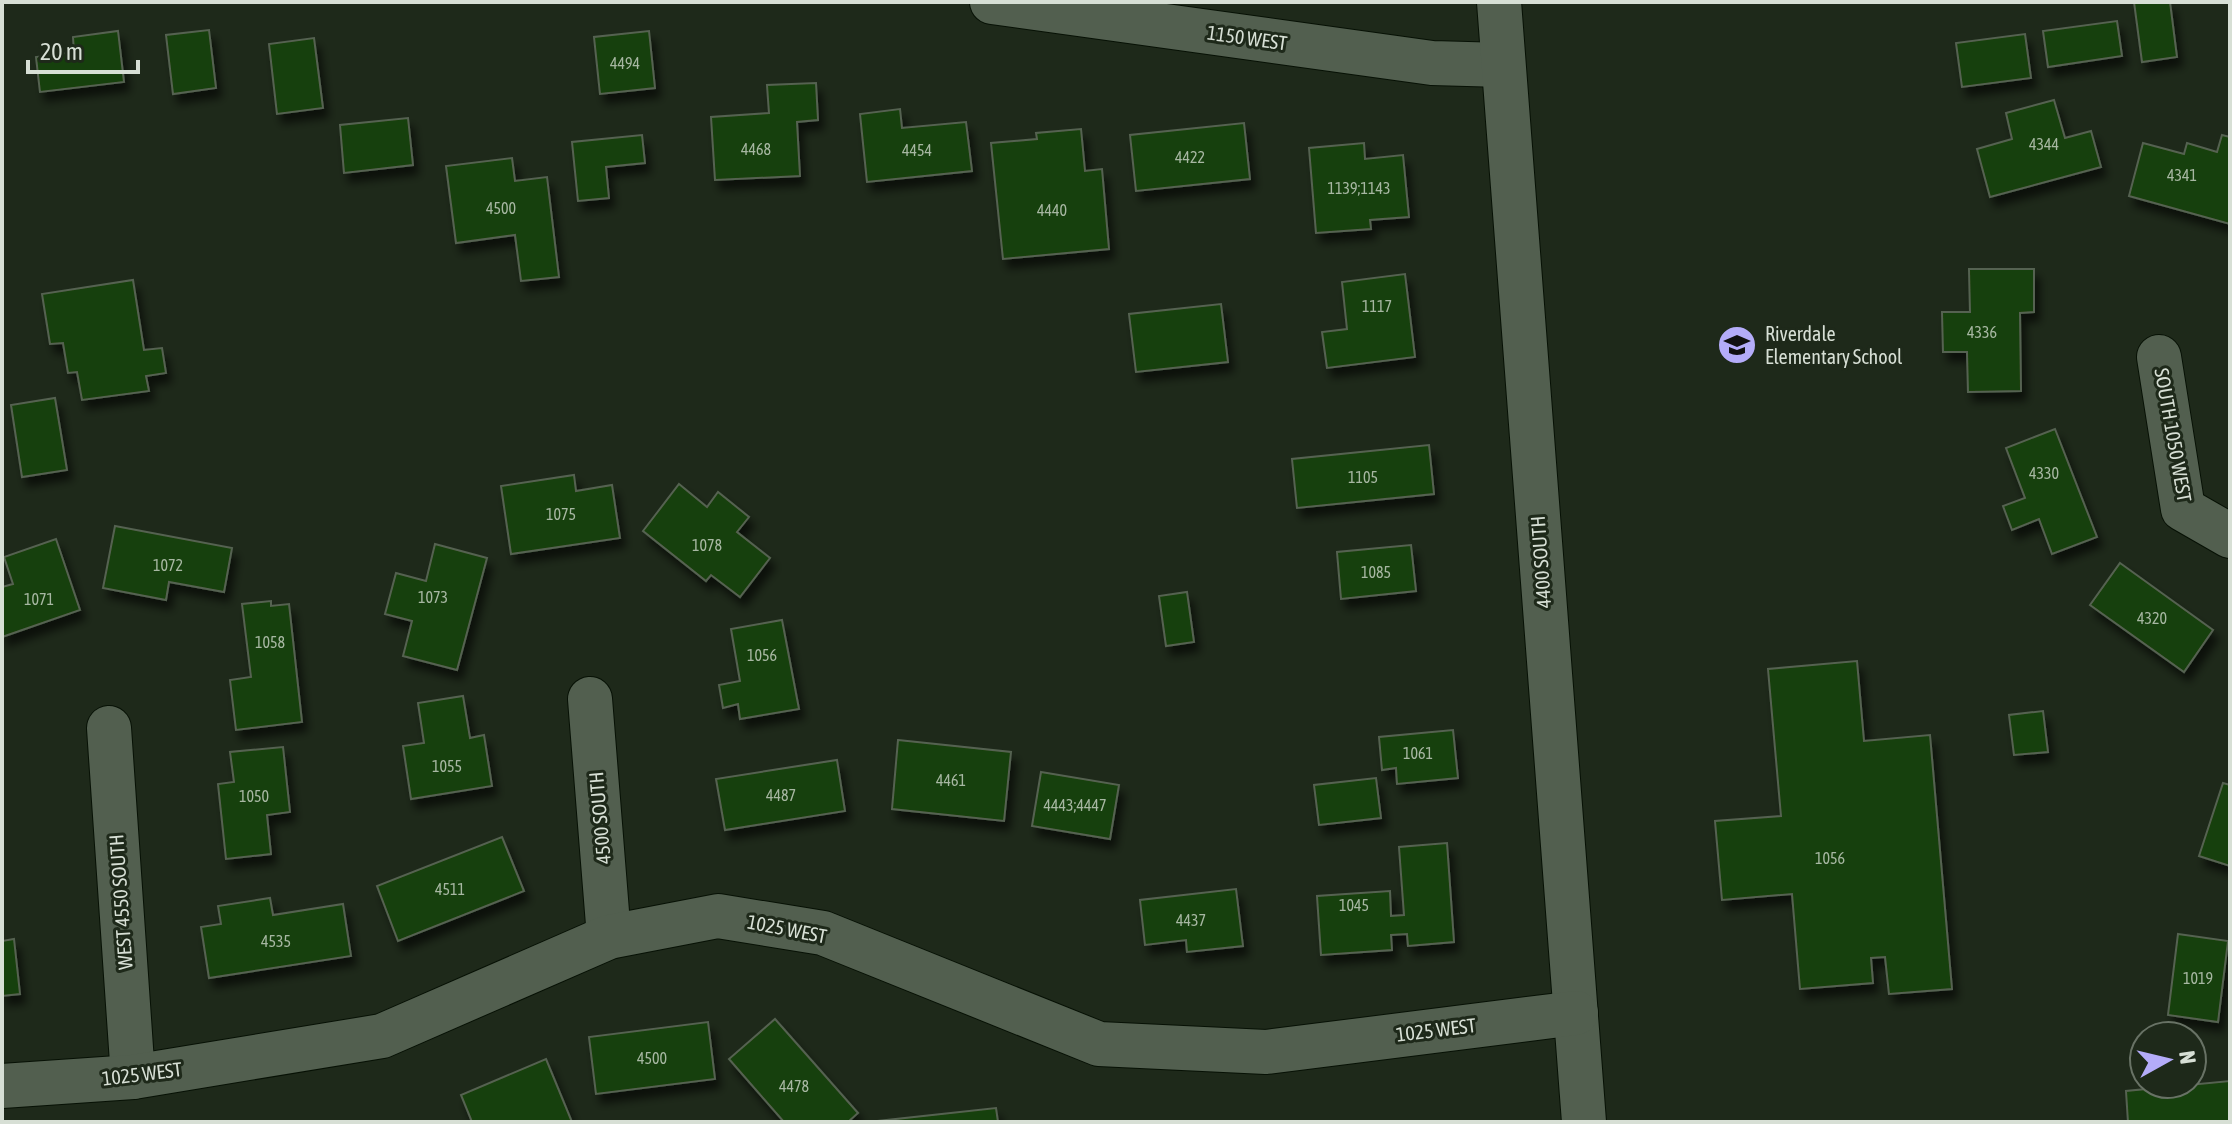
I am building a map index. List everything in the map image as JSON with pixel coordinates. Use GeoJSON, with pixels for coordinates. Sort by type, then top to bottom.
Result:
{"type":"FeatureCollection","features":[{"type":"Feature","properties":{"kind":"street","name":"1150 WEST"},"geometry":{"type":"LineString","coordinates":[[992,2],[1432,63],[1503,65]]}},
{"type":"Feature","properties":{"kind":"street","name":"4400 SOUTH"},"geometry":{"type":"LineString","coordinates":[[1499,2],[1584,1122]]}},
{"type":"Feature","properties":{"kind":"street","name":"SOUTH 1050 WEST"},"geometry":{"type":"LineString","coordinates":[[2159,357],[2183,509],[2230,536]]}},
{"type":"Feature","properties":{"kind":"street","name":"4500 SOUTH"},"geometry":{"type":"LineString","coordinates":[[590,699],[609,937]]}},
{"type":"Feature","properties":{"kind":"street","name":"WEST 4550 SOUTH"},"geometry":{"type":"LineString","coordinates":[[109,728],[133,1077]]}},
{"type":"Feature","properties":{"kind":"street","name":"1025 WEST"},"geometry":{"type":"LineString","coordinates":[[2,1086],[133,1077],[382,1036],[609,937],[718,916],[823,933],[1099,1044],[1266,1052],[1576,1013]]}},
{"type":"Feature","properties":{"kind":"building"},"geometry":{"type":"Polygon","coordinates":[[[2134,2],[2170,2],[2177,57],[2142,62],[2134,2]]]}},
{"type":"Feature","properties":{"kind":"building"},"geometry":{"type":"Polygon","coordinates":[[[2117,21],[2122,56],[2048,67],[2043,31],[2117,21]]]}},
{"type":"Feature","properties":{"kind":"building"},"geometry":{"type":"Polygon","coordinates":[[[209,30],[216,88],[173,94],[166,35],[209,30]]]}},
{"type":"Feature","properties":{"kind":"building"},"geometry":{"type":"Polygon","coordinates":[[[118,31],[124,82],[40,92],[36,57],[74,52],[73,37],[118,31]]]}},
{"type":"Feature","properties":{"kind":"building"},"geometry":{"type":"Polygon","coordinates":[[[649,31],[655,88],[600,94],[594,37],[649,31]]]}},
{"type":"Feature","properties":{"kind":"building"},"geometry":{"type":"Polygon","coordinates":[[[2025,34],[2031,78],[1962,87],[1956,43],[2025,34]]]}},
{"type":"Feature","properties":{"kind":"building"},"geometry":{"type":"Polygon","coordinates":[[[314,38],[323,108],[277,114],[269,44],[314,38]]]}},
{"type":"Feature","properties":{"kind":"building"},"geometry":{"type":"Polygon","coordinates":[[[816,83],[818,120],[797,122],[800,176],[715,180],[711,117],[769,113],[767,85],[816,83]]]}},
{"type":"Feature","properties":{"kind":"building"},"geometry":{"type":"Polygon","coordinates":[[[2054,100],[2065,138],[2091,131],[2101,167],[1990,197],[1977,149],[2012,139],[2006,113],[2054,100]]]}},
{"type":"Feature","properties":{"kind":"building"},"geometry":{"type":"Polygon","coordinates":[[[900,109],[902,128],[966,122],[972,171],[867,182],[860,114],[900,109]]]}},
{"type":"Feature","properties":{"kind":"building"},"geometry":{"type":"Polygon","coordinates":[[[408,118],[413,165],[344,173],[340,125],[408,118]]]}},
{"type":"Feature","properties":{"kind":"building"},"geometry":{"type":"Polygon","coordinates":[[[1244,123],[1250,179],[1136,191],[1130,135],[1244,123]]]}},
{"type":"Feature","properties":{"kind":"building"},"geometry":{"type":"Polygon","coordinates":[[[1081,129],[1085,171],[1102,169],[1109,249],[1003,259],[991,143],[1037,139],[1036,133],[1081,129]]]}},
{"type":"Feature","properties":{"kind":"building"},"geometry":{"type":"Polygon","coordinates":[[[642,135],[645,163],[606,167],[609,198],[578,201],[572,142],[642,135]]]}},
{"type":"Feature","properties":{"kind":"building"},"geometry":{"type":"Polygon","coordinates":[[[2222,135],[2230,137],[2230,224],[2129,196],[2143,143],[2184,154],[2187,143],[2217,152],[2222,135]]]}},
{"type":"Feature","properties":{"kind":"building"},"geometry":{"type":"Polygon","coordinates":[[[1364,143],[1365,159],[1403,155],[1409,217],[1370,220],[1371,229],[1316,233],[1309,148],[1364,143]]]}},
{"type":"Feature","properties":{"kind":"building"},"geometry":{"type":"Polygon","coordinates":[[[512,158],[515,181],[547,177],[559,277],[521,281],[515,235],[456,243],[446,166],[512,158]]]}},
{"type":"Feature","properties":{"kind":"building"},"geometry":{"type":"Polygon","coordinates":[[[1969,269],[2034,269],[2034,312],[2020,313],[2021,391],[1968,392],[1967,352],[1943,352],[1942,312],[1970,312],[1969,269]]]}},
{"type":"Feature","properties":{"kind":"building"},"geometry":{"type":"Polygon","coordinates":[[[1405,274],[1415,357],[1327,368],[1322,332],[1347,329],[1342,282],[1405,274]]]}},
{"type":"Feature","properties":{"kind":"building"},"geometry":{"type":"Polygon","coordinates":[[[133,280],[144,350],[162,348],[166,373],[146,376],[149,391],[82,400],[77,372],[68,373],[63,343],[50,344],[42,294],[133,280]]]}},
{"type":"Feature","properties":{"kind":"building"},"geometry":{"type":"Polygon","coordinates":[[[1221,304],[1228,362],[1136,372],[1129,314],[1221,304]]]}},
{"type":"Feature","properties":{"kind":"building"},"geometry":{"type":"Polygon","coordinates":[[[55,398],[67,470],[22,477],[11,405],[55,398]]]}},
{"type":"Feature","properties":{"kind":"building"},"geometry":{"type":"Polygon","coordinates":[[[2055,429],[2097,537],[2052,554],[2039,519],[2012,530],[2003,506],[2025,498],[2006,448],[2055,429]]]}},
{"type":"Feature","properties":{"kind":"building"},"geometry":{"type":"Polygon","coordinates":[[[1429,445],[1434,494],[1297,508],[1292,459],[1429,445]]]}},
{"type":"Feature","properties":{"kind":"building"},"geometry":{"type":"Polygon","coordinates":[[[574,475],[576,491],[612,485],[620,538],[511,554],[501,486],[574,475]]]}},
{"type":"Feature","properties":{"kind":"building"},"geometry":{"type":"Polygon","coordinates":[[[679,484],[707,507],[718,492],[749,517],[737,532],[770,558],[740,597],[711,575],[706,581],[643,531],[679,484]]]}},
{"type":"Feature","properties":{"kind":"building"},"geometry":{"type":"Polygon","coordinates":[[[115,526],[232,548],[224,592],[169,582],[166,600],[103,588],[115,526]]]}},
{"type":"Feature","properties":{"kind":"building"},"geometry":{"type":"Polygon","coordinates":[[[56,539],[80,610],[2,637],[2,587],[13,584],[4,557],[56,539]]]}},
{"type":"Feature","properties":{"kind":"building"},"geometry":{"type":"Polygon","coordinates":[[[435,544],[487,558],[457,670],[403,656],[412,621],[385,614],[396,573],[426,581],[435,544]]]}},
{"type":"Feature","properties":{"kind":"building"},"geometry":{"type":"Polygon","coordinates":[[[1411,545],[1416,591],[1341,599],[1337,552],[1411,545]]]}},
{"type":"Feature","properties":{"kind":"building"},"geometry":{"type":"Polygon","coordinates":[[[2120,563],[2213,630],[2184,672],[2090,605],[2120,563]]]}},
{"type":"Feature","properties":{"kind":"building"},"geometry":{"type":"Polygon","coordinates":[[[1187,592],[1194,642],[1166,646],[1159,596],[1187,592]]]}},
{"type":"Feature","properties":{"kind":"building"},"geometry":{"type":"Polygon","coordinates":[[[271,601],[271,606],[289,604],[302,722],[236,730],[230,680],[251,677],[242,604],[271,601]]]}},
{"type":"Feature","properties":{"kind":"building"},"geometry":{"type":"Polygon","coordinates":[[[782,620],[799,709],[740,719],[738,704],[723,708],[719,685],[740,681],[731,629],[782,620]]]}},
{"type":"Feature","properties":{"kind":"building"},"geometry":{"type":"Polygon","coordinates":[[[1857,661],[1864,741],[1930,735],[1952,989],[1889,994],[1885,957],[1871,958],[1873,983],[1800,989],[1792,894],[1722,900],[1715,821],[1781,816],[1768,669],[1857,661]]]}},
{"type":"Feature","properties":{"kind":"building"},"geometry":{"type":"Polygon","coordinates":[[[463,696],[470,738],[484,735],[492,786],[411,799],[403,746],[424,743],[418,703],[463,696]]]}},
{"type":"Feature","properties":{"kind":"building"},"geometry":{"type":"Polygon","coordinates":[[[2043,711],[2048,752],[2014,755],[2009,715],[2043,711]]]}},
{"type":"Feature","properties":{"kind":"building"},"geometry":{"type":"Polygon","coordinates":[[[1453,730],[1458,778],[1397,784],[1396,768],[1382,770],[1379,737],[1453,730]]]}},
{"type":"Feature","properties":{"kind":"building"},"geometry":{"type":"Polygon","coordinates":[[[898,740],[1011,752],[1004,821],[892,809],[898,740]]]}},
{"type":"Feature","properties":{"kind":"building"},"geometry":{"type":"Polygon","coordinates":[[[283,747],[290,812],[267,815],[271,854],[226,859],[218,784],[234,782],[230,752],[283,747]]]}},
{"type":"Feature","properties":{"kind":"building"},"geometry":{"type":"Polygon","coordinates":[[[837,760],[845,811],[725,830],[716,779],[837,760]]]}},
{"type":"Feature","properties":{"kind":"building"},"geometry":{"type":"Polygon","coordinates":[[[1041,772],[1119,785],[1110,839],[1032,826],[1041,772]]]}},
{"type":"Feature","properties":{"kind":"building"},"geometry":{"type":"Polygon","coordinates":[[[1376,778],[1381,818],[1319,825],[1314,785],[1376,778]]]}},
{"type":"Feature","properties":{"kind":"building"},"geometry":{"type":"Polygon","coordinates":[[[2223,783],[2230,785],[2230,866],[2199,856],[2223,783]]]}},
{"type":"Feature","properties":{"kind":"building"},"geometry":{"type":"Polygon","coordinates":[[[502,837],[524,891],[398,941],[377,886],[502,837]]]}},
{"type":"Feature","properties":{"kind":"building"},"geometry":{"type":"Polygon","coordinates":[[[1447,843],[1454,942],[1408,946],[1407,934],[1391,935],[1392,950],[1321,955],[1317,896],[1390,891],[1391,916],[1404,915],[1399,847],[1447,843]]]}},
{"type":"Feature","properties":{"kind":"building"},"geometry":{"type":"Polygon","coordinates":[[[1236,889],[1243,946],[1187,952],[1186,940],[1145,945],[1140,900],[1236,889]]]}},
{"type":"Feature","properties":{"kind":"building"},"geometry":{"type":"Polygon","coordinates":[[[270,898],[273,915],[343,904],[351,956],[209,978],[201,927],[221,924],[218,906],[270,898]]]}},
{"type":"Feature","properties":{"kind":"building"},"geometry":{"type":"Polygon","coordinates":[[[2178,934],[2228,941],[2218,1022],[2168,1015],[2178,934]]]}},
{"type":"Feature","properties":{"kind":"building"},"geometry":{"type":"Polygon","coordinates":[[[14,939],[20,994],[2,996],[2,941],[14,939]]]}},
{"type":"Feature","properties":{"kind":"building"},"geometry":{"type":"Polygon","coordinates":[[[775,1019],[858,1113],[848,1122],[784,1122],[729,1059],[775,1019]]]}},
{"type":"Feature","properties":{"kind":"building"},"geometry":{"type":"Polygon","coordinates":[[[708,1022],[715,1079],[596,1094],[589,1037],[708,1022]]]}},
{"type":"Feature","properties":{"kind":"building"},"geometry":{"type":"Polygon","coordinates":[[[546,1059],[572,1122],[472,1122],[461,1095],[546,1059]]]}},
{"type":"Feature","properties":{"kind":"building"},"geometry":{"type":"Polygon","coordinates":[[[2230,1081],[2230,1122],[2128,1122],[2126,1091],[2128,1100],[2208,1100],[2208,1083],[2230,1081]]]}},
{"type":"Feature","properties":{"kind":"building"},"geometry":{"type":"Polygon","coordinates":[[[996,1108],[998,1122],[878,1122],[878,1121],[996,1108]]]}},
{"type":"Feature","properties":{"kind":"place","name":"Riverdale Elementary School"},"geometry":{"type":"Point","coordinates":[1737,345]}}]}
